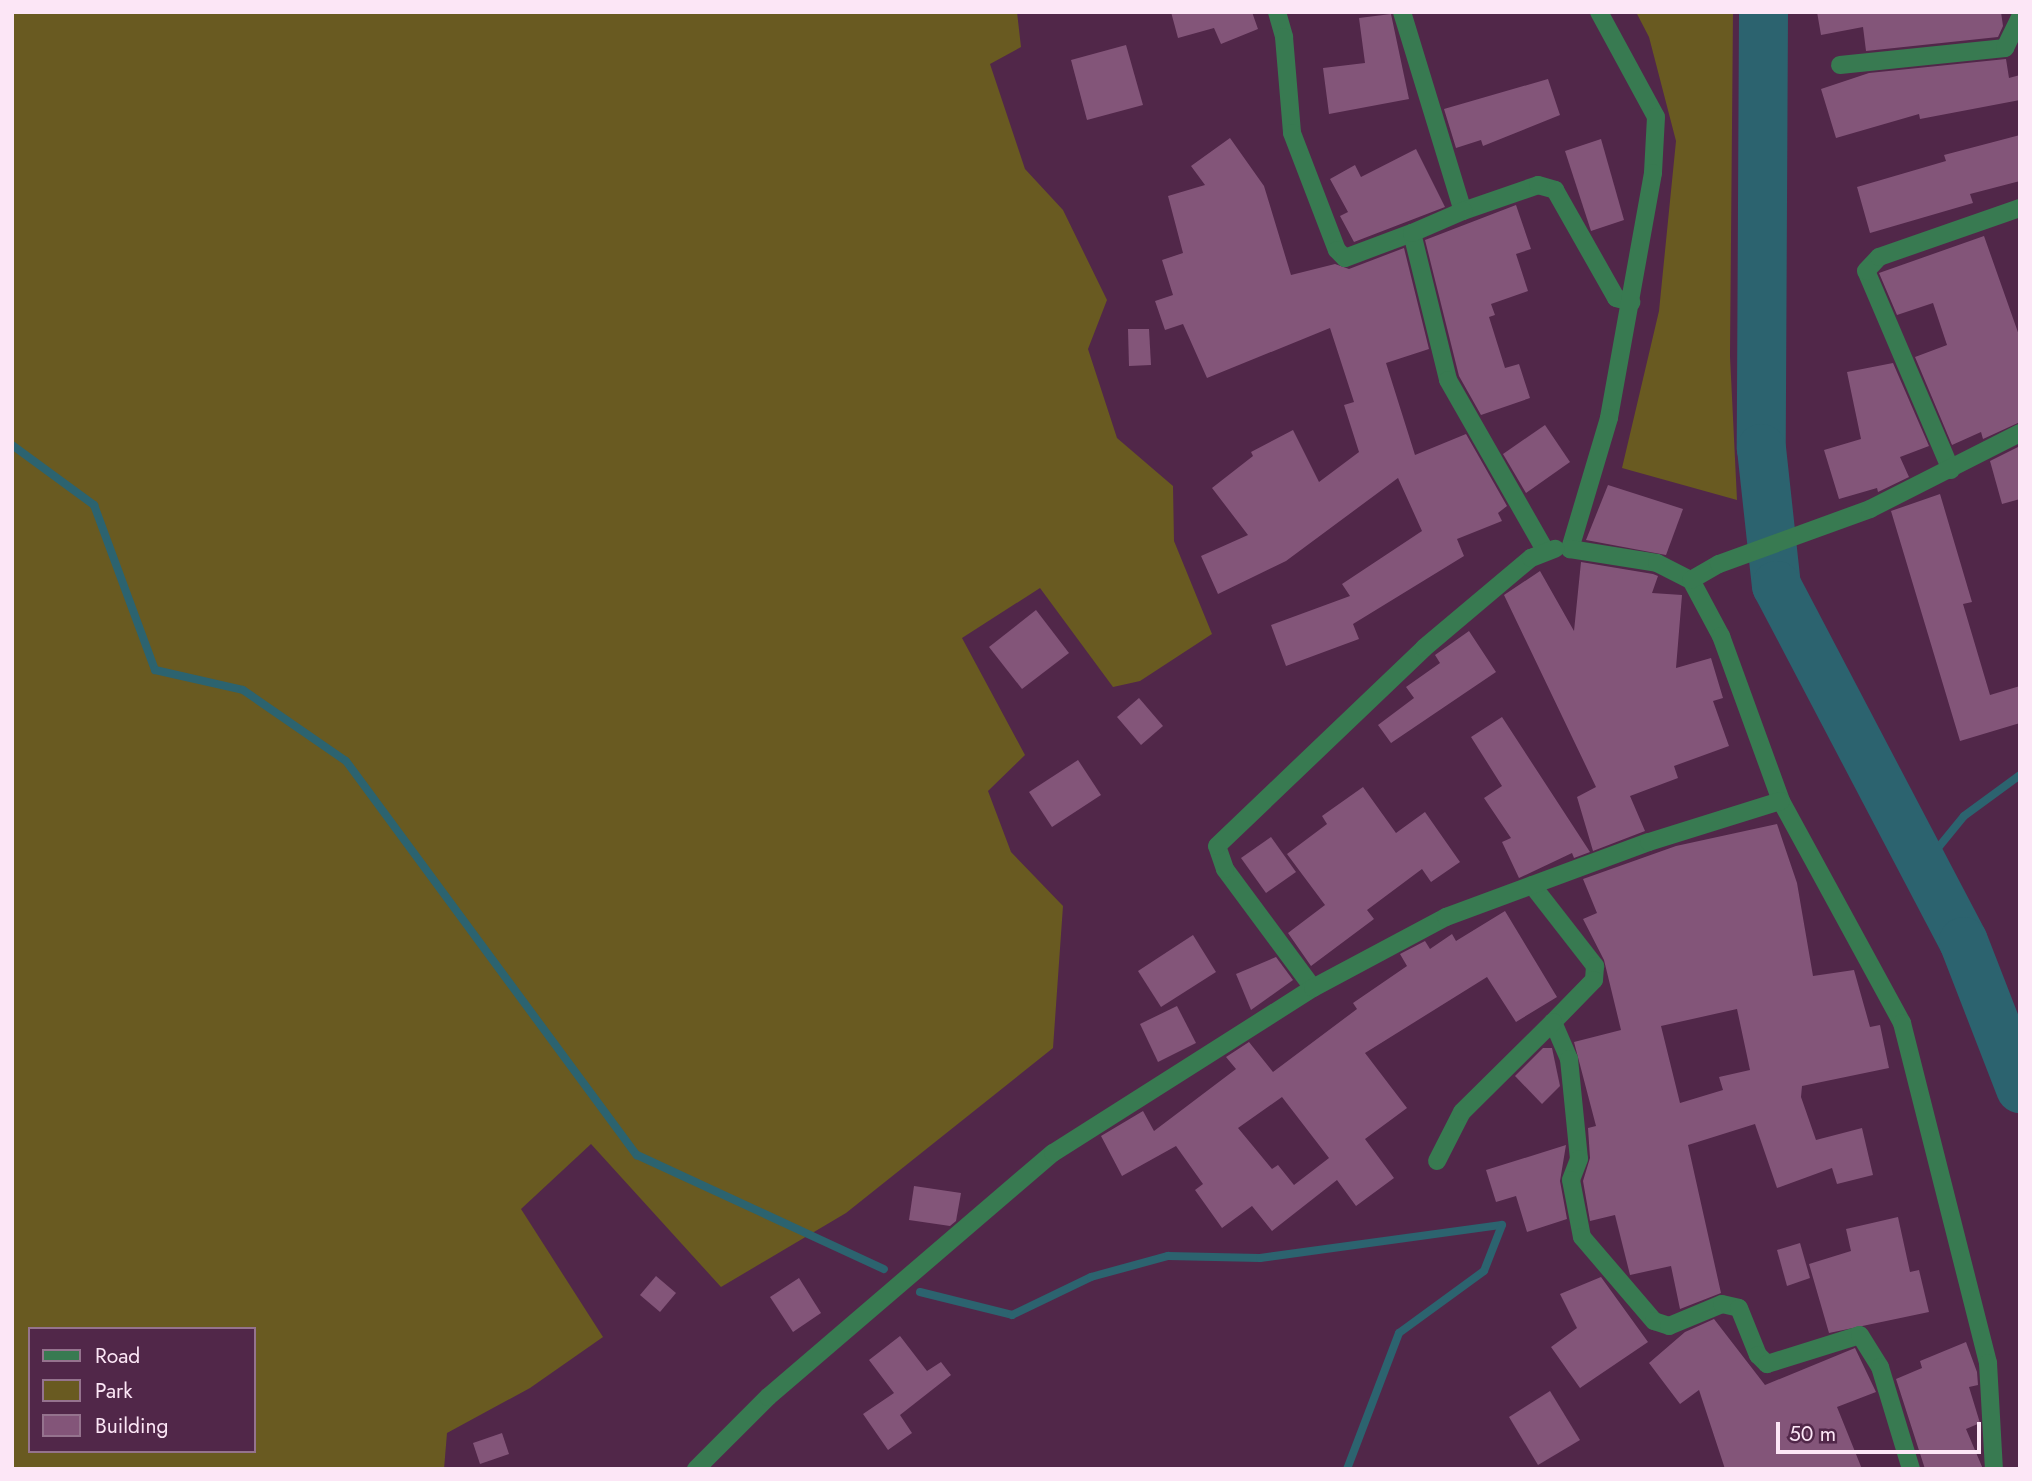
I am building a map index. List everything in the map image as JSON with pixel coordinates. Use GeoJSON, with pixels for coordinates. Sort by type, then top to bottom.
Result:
{"type":"FeatureCollection","features":[{"type":"Feature","properties":{"kind":"street"},"geometry":{"type":"LineString","coordinates":[[1277,12],[1284,37],[1292,133],[1339,255],[1345,258],[1463,211],[1538,185],[1555,190],[1616,298],[1631,302]]}},
{"type":"Feature","properties":{"kind":"street"},"geometry":{"type":"LineString","coordinates":[[1402,12],[1463,211]]}},
{"type":"Feature","properties":{"kind":"street"},"geometry":{"type":"LineString","coordinates":[[1570,549],[1609,418],[1653,173],[1656,117],[1599,12]]}},
{"type":"Feature","properties":{"kind":"street"},"geometry":{"type":"LineString","coordinates":[[1840,65],[2005,48],[2020,17]]}},
{"type":"Feature","properties":{"kind":"street"},"geometry":{"type":"LineString","coordinates":[[1951,470],[1866,271],[1879,257],[2020,208]]}},
{"type":"Feature","properties":{"kind":"street"},"geometry":{"type":"LineString","coordinates":[[1412,233],[1448,380],[1545,550]]}},
{"type":"Feature","properties":{"kind":"street"},"geometry":{"type":"LineString","coordinates":[[1691,580],[1719,564],[1870,509],[2020,433]]}},
{"type":"Feature","properties":{"kind":"street"},"geometry":{"type":"LineString","coordinates":[[1313,988],[1224,869],[1217,846],[1424,648],[1545,550],[1570,549],[1657,563],[1691,580],[1721,636],[1781,801],[1902,1023],[1988,1363],[1994,1469]]}},
{"type":"Feature","properties":{"kind":"street"},"geometry":{"type":"LineString","coordinates":[[696,1469],[768,1396],[1053,1153],[1313,988],[1446,918],[1532,885],[1781,801]]}},
{"type":"Feature","properties":{"kind":"street"},"geometry":{"type":"LineString","coordinates":[[1437,1161],[1462,1112],[1594,980],[1595,966],[1532,885]]}},
{"type":"Feature","properties":{"kind":"street"},"geometry":{"type":"LineString","coordinates":[[1553,1022],[1570,1068],[1579,1159],[1571,1180],[1581,1237],[1625,1293],[1654,1321],[1669,1326],[1731,1303],[1739,1308],[1758,1355],[1767,1364],[1860,1335],[1880,1367],[1911,1469]]}},
{"type":"Feature","properties":{"kind":"green space"},"geometry":{"type":"Polygon","coordinates":[[[12,12],[1017,12],[1021,47],[990,64],[1025,169],[1063,210],[1107,300],[1088,349],[1117,438],[1173,486],[1174,541],[1212,634],[1140,681],[1113,687],[1040,588],[962,638],[1025,755],[988,791],[1011,852],[1063,906],[1053,1048],[846,1213],[721,1287],[591,1144],[521,1209],[603,1337],[530,1388],[447,1433],[444,1469],[12,1469],[12,12]]]}},
{"type":"Feature","properties":{"kind":"green space"},"geometry":{"type":"Polygon","coordinates":[[[1636,12],[1733,12],[1730,356],[1737,500],[1622,468],[1659,311],[1676,141],[1649,37],[1636,12]]]}},
{"type":"Feature","properties":{"kind":"building"},"geometry":{"type":"Polygon","coordinates":[[[1171,12],[1252,12],[1258,29],[1221,44],[1214,28],[1178,38],[1171,12]]]}},
{"type":"Feature","properties":{"kind":"building"},"geometry":{"type":"Polygon","coordinates":[[[1817,12],[2001,12],[2003,26],[1998,37],[1866,51],[1863,27],[1821,35],[1817,12]]]}},
{"type":"Feature","properties":{"kind":"building"},"geometry":{"type":"Polygon","coordinates":[[[1391,14],[1409,99],[1329,114],[1323,68],[1365,63],[1359,18],[1391,14]]]}},
{"type":"Feature","properties":{"kind":"building"},"geometry":{"type":"Polygon","coordinates":[[[1126,45],[1143,105],[1087,120],[1071,60],[1126,45]]]}},
{"type":"Feature","properties":{"kind":"building"},"geometry":{"type":"Polygon","coordinates":[[[2006,59],[2009,78],[2020,75],[2020,100],[1920,119],[1919,114],[1836,138],[1821,89],[1869,73],[2006,59]]]}},
{"type":"Feature","properties":{"kind":"building"},"geometry":{"type":"Polygon","coordinates":[[[1548,79],[1560,115],[1483,146],[1481,140],[1456,148],[1444,109],[1548,79]]]}},
{"type":"Feature","properties":{"kind":"building"},"geometry":{"type":"Polygon","coordinates":[[[2020,135],[2020,181],[1970,194],[1973,203],[1870,233],[1857,187],[1946,161],[1944,155],[2020,135]]]}},
{"type":"Feature","properties":{"kind":"building"},"geometry":{"type":"Polygon","coordinates":[[[1230,138],[1264,186],[1291,275],[1335,264],[1349,269],[1404,248],[1429,349],[1386,363],[1415,455],[1466,434],[1507,506],[1498,513],[1502,521],[1457,539],[1464,556],[1353,624],[1359,639],[1286,666],[1271,625],[1350,596],[1342,584],[1422,531],[1398,478],[1286,561],[1218,594],[1201,556],[1248,535],[1212,488],[1253,456],[1251,452],[1293,430],[1319,482],[1359,452],[1344,405],[1354,402],[1330,328],[1207,378],[1183,324],[1165,330],[1155,301],[1173,295],[1162,260],[1183,253],[1168,196],[1205,185],[1191,166],[1230,138]]]}},
{"type":"Feature","properties":{"kind":"building"},"geometry":{"type":"Polygon","coordinates":[[[1601,139],[1624,220],[1591,231],[1565,151],[1601,139]]]}},
{"type":"Feature","properties":{"kind":"building"},"geometry":{"type":"Polygon","coordinates":[[[1416,149],[1445,207],[1354,242],[1340,216],[1348,212],[1330,179],[1355,165],[1361,177],[1416,149]]]}},
{"type":"Feature","properties":{"kind":"building"},"geometry":{"type":"Polygon","coordinates":[[[1516,205],[1531,249],[1516,254],[1528,291],[1491,304],[1495,315],[1489,317],[1505,368],[1519,364],[1530,398],[1481,415],[1459,376],[1425,240],[1516,205]]]}},
{"type":"Feature","properties":{"kind":"building"},"geometry":{"type":"Polygon","coordinates":[[[1984,236],[2020,338],[2020,422],[1983,439],[1981,432],[1952,445],[1915,357],[1947,345],[1933,303],[1897,315],[1879,273],[1984,236]]]}},
{"type":"Feature","properties":{"kind":"building"},"geometry":{"type":"Polygon","coordinates":[[[1128,329],[1149,329],[1151,365],[1129,366],[1128,329]]]}},
{"type":"Feature","properties":{"kind":"building"},"geometry":{"type":"Polygon","coordinates":[[[1893,363],[1929,446],[1900,457],[1909,477],[1878,492],[1877,488],[1839,499],[1824,450],[1861,439],[1847,372],[1893,363]]]}},
{"type":"Feature","properties":{"kind":"building"},"geometry":{"type":"Polygon","coordinates":[[[1545,425],[1570,462],[1526,493],[1503,454],[1545,425]]]}},
{"type":"Feature","properties":{"kind":"building"},"geometry":{"type":"Polygon","coordinates":[[[2020,446],[2020,499],[2002,504],[1990,461],[2020,446]]]}},
{"type":"Feature","properties":{"kind":"building"},"geometry":{"type":"Polygon","coordinates":[[[1608,485],[1683,509],[1666,555],[1586,540],[1608,485]]]}},
{"type":"Feature","properties":{"kind":"building"},"geometry":{"type":"Polygon","coordinates":[[[1940,494],[1972,602],[1963,604],[1990,695],[2020,686],[2020,723],[1960,741],[1891,511],[1940,494]]]}},
{"type":"Feature","properties":{"kind":"building"},"geometry":{"type":"Polygon","coordinates":[[[1581,562],[1653,574],[1658,576],[1652,593],[1682,595],[1676,668],[1711,658],[1723,698],[1713,701],[1729,746],[1674,766],[1678,778],[1630,796],[1645,831],[1593,851],[1577,797],[1596,787],[1504,595],[1540,571],[1574,631],[1581,562]]]}},
{"type":"Feature","properties":{"kind":"building"},"geometry":{"type":"Polygon","coordinates":[[[1036,610],[1069,653],[1022,689],[989,647],[1036,610]]]}},
{"type":"Feature","properties":{"kind":"building"},"geometry":{"type":"Polygon","coordinates":[[[1469,631],[1496,672],[1391,743],[1378,725],[1414,698],[1406,687],[1440,663],[1435,655],[1469,631]]]}},
{"type":"Feature","properties":{"kind":"building"},"geometry":{"type":"Polygon","coordinates":[[[1139,698],[1163,726],[1141,745],[1117,717],[1139,698]]]}},
{"type":"Feature","properties":{"kind":"building"},"geometry":{"type":"Polygon","coordinates":[[[1502,717],[1590,852],[1574,858],[1572,853],[1519,878],[1502,842],[1511,838],[1484,798],[1502,786],[1471,737],[1502,717]]]}},
{"type":"Feature","properties":{"kind":"building"},"geometry":{"type":"Polygon","coordinates":[[[1078,760],[1101,795],[1052,827],[1029,792],[1078,760]]]}},
{"type":"Feature","properties":{"kind":"building"},"geometry":{"type":"Polygon","coordinates":[[[1363,787],[1396,833],[1425,812],[1460,862],[1431,882],[1422,869],[1367,910],[1374,919],[1311,966],[1288,933],[1325,905],[1287,854],[1327,824],[1322,816],[1363,787]]]}},
{"type":"Feature","properties":{"kind":"building"},"geometry":{"type":"Polygon","coordinates":[[[1777,824],[1797,883],[1813,976],[1854,970],[1870,1027],[1880,1025],[1889,1068],[1802,1086],[1801,1097],[1816,1140],[1862,1128],[1873,1175],[1837,1184],[1832,1168],[1777,1188],[1755,1124],[1688,1145],[1721,1293],[1680,1309],[1671,1266],[1630,1275],[1615,1215],[1590,1221],[1583,1181],[1590,1158],[1588,1128],[1596,1126],[1574,1042],[1621,1030],[1604,960],[1583,919],[1597,913],[1583,879],[1676,846],[1777,824]],[[1737,1009],[1661,1026],[1680,1103],[1723,1090],[1719,1077],[1750,1070],[1737,1009]]]}},
{"type":"Feature","properties":{"kind":"building"},"geometry":{"type":"Polygon","coordinates":[[[1271,837],[1296,872],[1266,893],[1241,858],[1271,837]]]}},
{"type":"Feature","properties":{"kind":"building"},"geometry":{"type":"Polygon","coordinates":[[[1505,911],[1557,997],[1516,1022],[1487,977],[1365,1053],[1407,1108],[1365,1139],[1394,1178],[1356,1206],[1337,1180],[1272,1231],[1252,1206],[1222,1228],[1195,1190],[1203,1184],[1176,1146],[1122,1176],[1101,1136],[1143,1111],[1154,1131],[1236,1069],[1226,1057],[1249,1042],[1273,1072],[1357,1009],[1353,1003],[1407,966],[1400,954],[1425,941],[1430,949],[1452,934],[1456,941],[1505,911]],[[1282,1097],[1238,1128],[1272,1169],[1278,1165],[1294,1185],[1329,1158],[1282,1097]]]}},
{"type":"Feature","properties":{"kind":"building"},"geometry":{"type":"Polygon","coordinates":[[[1193,935],[1216,972],[1161,1007],[1138,971],[1193,935]]]}},
{"type":"Feature","properties":{"kind":"building"},"geometry":{"type":"Polygon","coordinates":[[[1276,957],[1293,980],[1251,1010],[1236,974],[1276,957]]]}},
{"type":"Feature","properties":{"kind":"building"},"geometry":{"type":"Polygon","coordinates":[[[1177,1006],[1196,1043],[1158,1062],[1140,1024],[1177,1006]]]}},
{"type":"Feature","properties":{"kind":"building"},"geometry":{"type":"Polygon","coordinates":[[[1543,1048],[1552,1048],[1560,1086],[1542,1104],[1515,1076],[1543,1048]]]}},
{"type":"Feature","properties":{"kind":"building"},"geometry":{"type":"Polygon","coordinates":[[[1566,1145],[1560,1181],[1567,1219],[1527,1232],[1516,1196],[1496,1202],[1486,1170],[1566,1145]]]}},
{"type":"Feature","properties":{"kind":"building"},"geometry":{"type":"Polygon","coordinates":[[[914,1186],[961,1193],[956,1221],[950,1226],[909,1220],[914,1186]]]}},
{"type":"Feature","properties":{"kind":"building"},"geometry":{"type":"Polygon","coordinates":[[[1898,1217],[1910,1272],[1919,1270],[1929,1312],[1829,1333],[1809,1264],[1851,1251],[1846,1229],[1898,1217]]]}},
{"type":"Feature","properties":{"kind":"building"},"geometry":{"type":"Polygon","coordinates":[[[1800,1243],[1810,1278],[1787,1286],[1777,1250],[1800,1243]]]}},
{"type":"Feature","properties":{"kind":"building"},"geometry":{"type":"Polygon","coordinates":[[[656,1276],[676,1293],[660,1312],[640,1295],[656,1276]]]}},
{"type":"Feature","properties":{"kind":"building"},"geometry":{"type":"Polygon","coordinates":[[[1601,1277],[1648,1342],[1580,1388],[1551,1347],[1577,1328],[1560,1294],[1601,1277]]]}},
{"type":"Feature","properties":{"kind":"building"},"geometry":{"type":"Polygon","coordinates":[[[799,1278],[821,1313],[793,1332],[770,1297],[799,1278]]]}},
{"type":"Feature","properties":{"kind":"building"},"geometry":{"type":"Polygon","coordinates":[[[1714,1319],[1765,1385],[1855,1348],[1876,1392],[1837,1407],[1862,1469],[1725,1469],[1699,1390],[1680,1404],[1649,1363],[1685,1332],[1714,1319]]]}},
{"type":"Feature","properties":{"kind":"building"},"geometry":{"type":"Polygon","coordinates":[[[900,1336],[927,1371],[941,1362],[951,1375],[900,1415],[912,1433],[888,1450],[863,1414],[894,1393],[869,1360],[900,1336]]]}},
{"type":"Feature","properties":{"kind":"building"},"geometry":{"type":"Polygon","coordinates":[[[1966,1342],[1977,1372],[1978,1385],[1969,1387],[1980,1423],[1966,1429],[1983,1469],[1925,1469],[1896,1379],[1922,1368],[1920,1361],[1966,1342]]]}},
{"type":"Feature","properties":{"kind":"building"},"geometry":{"type":"Polygon","coordinates":[[[1550,1391],[1580,1440],[1538,1465],[1509,1417],[1550,1391]]]}},
{"type":"Feature","properties":{"kind":"building"},"geometry":{"type":"Polygon","coordinates":[[[502,1433],[509,1454],[480,1464],[473,1443],[502,1433]]]}},
{"type":"Feature","properties":{"kind":"waterway"},"geometry":{"type":"LineString","coordinates":[[1763,12],[1761,448],[1776,585],[1963,941],[2020,1088]]}},
{"type":"Feature","properties":{"kind":"waterway"},"geometry":{"type":"LineString","coordinates":[[12,445],[94,505],[155,670],[243,690],[346,761],[637,1155],[884,1269]]}},
{"type":"Feature","properties":{"kind":"waterway"},"geometry":{"type":"LineString","coordinates":[[1924,865],[1964,816],[2020,775]]}},
{"type":"Feature","properties":{"kind":"waterway"},"geometry":{"type":"LineString","coordinates":[[920,1292],[1012,1315],[1091,1277],[1168,1256],[1260,1258],[1502,1225],[1484,1271],[1399,1333],[1347,1469]]}}]}
